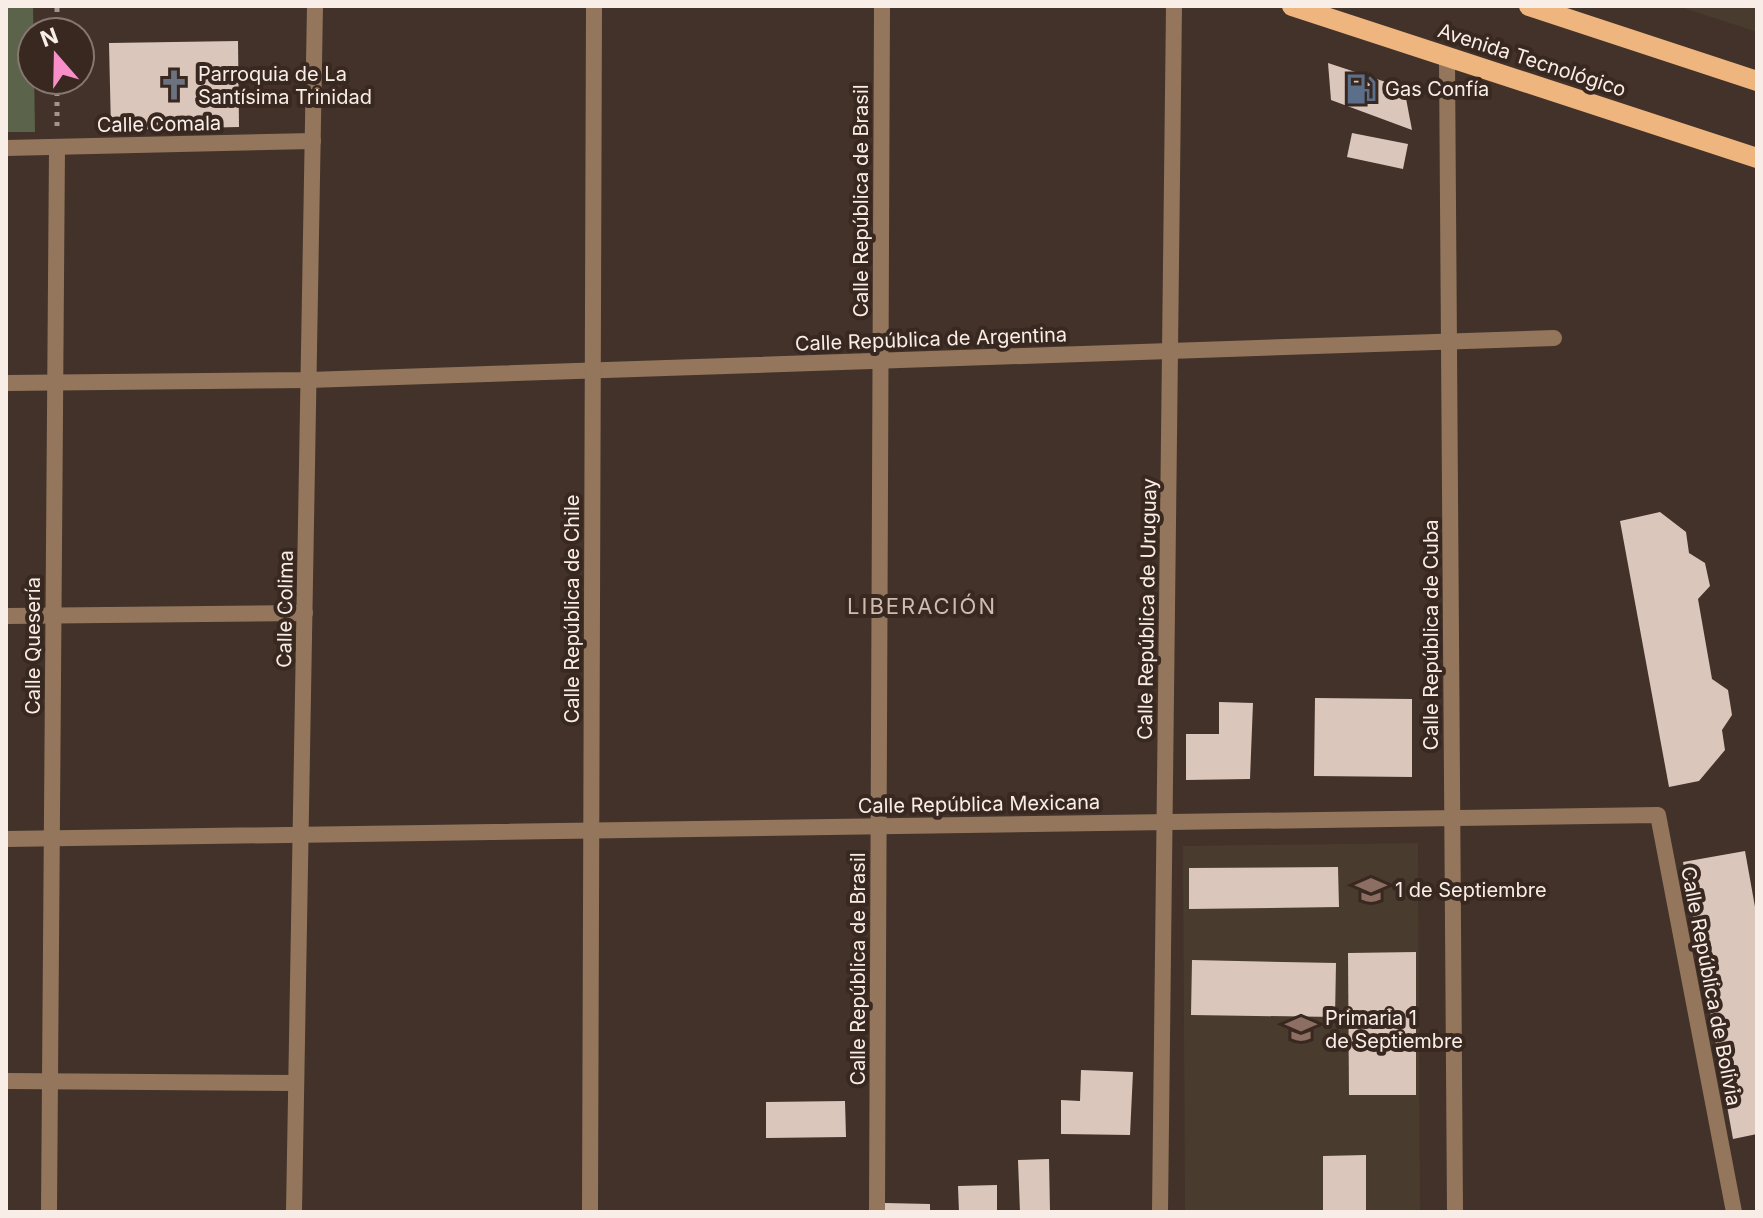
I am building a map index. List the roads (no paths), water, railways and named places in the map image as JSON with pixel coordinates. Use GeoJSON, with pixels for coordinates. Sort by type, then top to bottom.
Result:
{"type":"FeatureCollection","features":[{"type":"Feature","properties":{"kind":"main road","name":"Avenida Tecnológico"},"geometry":{"type":"LineString","coordinates":[[1292,6],[1757,158]]}},
{"type":"Feature","properties":{"kind":"main road"},"geometry":{"type":"LineString","coordinates":[[1529,6],[1757,81]]}},
{"type":"Feature","properties":{"kind":"street","name":"Calle Colima"},"geometry":{"type":"LineString","coordinates":[[294,1212],[315,6]]}},
{"type":"Feature","properties":{"kind":"street","name":"Calle República de Chile"},"geometry":{"type":"LineString","coordinates":[[590,1212],[594,6]]}},
{"type":"Feature","properties":{"kind":"street","name":"Calle República de Brasil"},"geometry":{"type":"LineString","coordinates":[[877,1212],[882,6]]}},
{"type":"Feature","properties":{"kind":"street","name":"Calle República de Uruguay"},"geometry":{"type":"LineString","coordinates":[[1160,1212],[1174,6]]}},
{"type":"Feature","properties":{"kind":"street","name":"Calle República de Cuba"},"geometry":{"type":"LineString","coordinates":[[1447,59],[1455,1212]]}},
{"type":"Feature","properties":{"kind":"street","name":"Calle Comala"},"geometry":{"type":"LineString","coordinates":[[6,148],[313,141]]}},
{"type":"Feature","properties":{"kind":"street","name":"Calle Quesería"},"geometry":{"type":"LineString","coordinates":[[49,1212],[57,147]]}},
{"type":"Feature","properties":{"kind":"street","name":"Calle República de Argentina"},"geometry":{"type":"LineString","coordinates":[[6,383],[309,380],[1554,338]]}},
{"type":"Feature","properties":{"kind":"street"},"geometry":{"type":"LineString","coordinates":[[6,616],[305,613]]}},
{"type":"Feature","properties":{"kind":"street","name":"Calle República Mexicana"},"geometry":{"type":"LineString","coordinates":[[6,839],[1658,815]]}},
{"type":"Feature","properties":{"kind":"street","name":"Calle República de Bolivia"},"geometry":{"type":"LineString","coordinates":[[1658,815],[1734,1212]]}},
{"type":"Feature","properties":{"kind":"street"},"geometry":{"type":"LineString","coordinates":[[6,1081],[296,1083]]}},
{"type":"Feature","properties":{"kind":"place","name":"Parroquia de La Santísima Trinidad"},"geometry":{"type":"Point","coordinates":[174,85]}},
{"type":"Feature","properties":{"kind":"place","name":"Gas Confía"},"geometry":{"type":"Point","coordinates":[1361,89]}},
{"type":"Feature","properties":{"kind":"place","name":"1 de Septiembre"},"geometry":{"type":"Point","coordinates":[1371,890]}},
{"type":"Feature","properties":{"kind":"place","name":"Primaria 1 de Septiembre"},"geometry":{"type":"Point","coordinates":[1301,1029]}},
{"type":"Feature","properties":{"kind":"district","name":"LIBERACIÓN"},"geometry":{"type":"Point","coordinates":[922,606]}}]}
